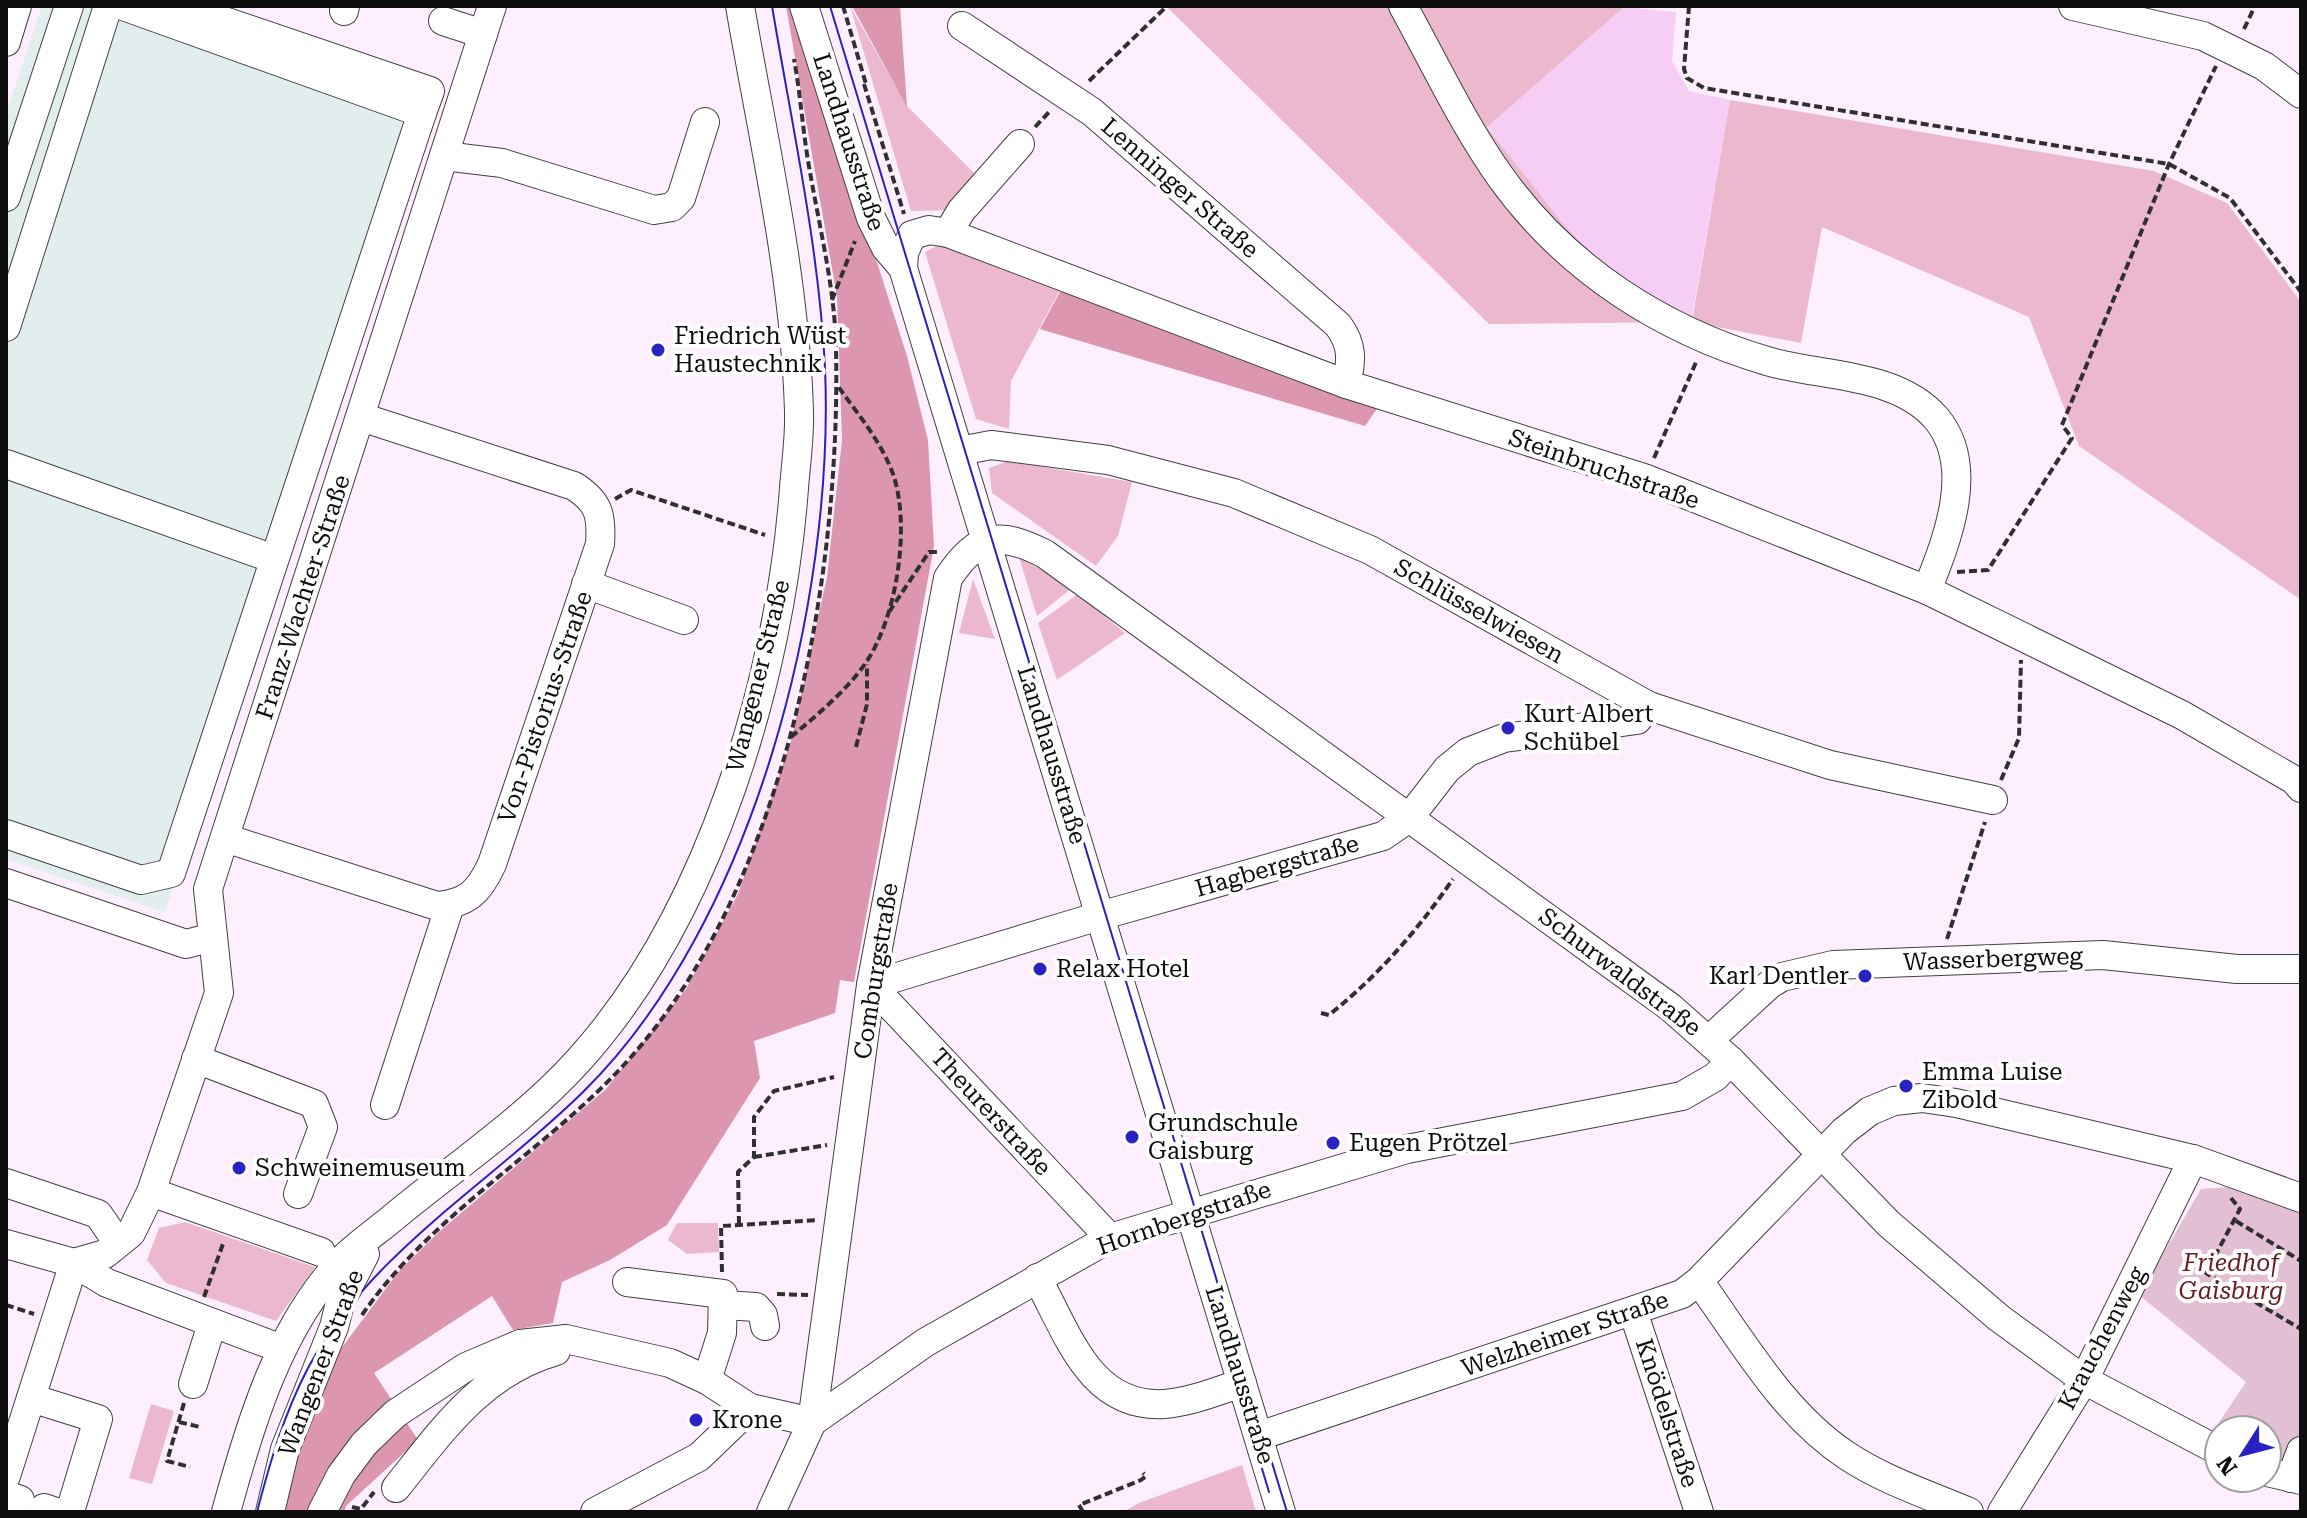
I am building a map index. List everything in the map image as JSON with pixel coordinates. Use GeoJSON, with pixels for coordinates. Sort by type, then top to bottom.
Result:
{"type":"FeatureCollection","features":[{"type":"Feature","properties":{"kind":"street"},"geometry":{"type":"LineString","coordinates":[[6,42],[17,6]]}},
{"type":"Feature","properties":{"kind":"street"},"geometry":{"type":"LineString","coordinates":[[6,197],[69,6]]}},
{"type":"Feature","properties":{"kind":"street"},"geometry":{"type":"LineString","coordinates":[[6,327],[108,6]]}},
{"type":"Feature","properties":{"kind":"street"},"geometry":{"type":"LineString","coordinates":[[123,6],[422,113]]}},
{"type":"Feature","properties":{"kind":"street"},"geometry":{"type":"LineString","coordinates":[[171,873],[430,91],[179,6]]}},
{"type":"Feature","properties":{"kind":"street","name":"Franz-Wachter-Straße"},"geometry":{"type":"LineString","coordinates":[[118,1243],[131,1233],[151,1192],[219,993],[208,889],[492,6]]}},
{"type":"Feature","properties":{"kind":"street","name":"Wangener Straße"},"geometry":{"type":"LineString","coordinates":[[226,1512],[238,1469],[282,1349],[299,1318],[343,1259],[576,1064],[621,1009],[659,951],[689,895],[732,782],[762,676],[790,543],[800,417],[795,331],[740,6]]}},
{"type":"Feature","properties":{"kind":"street","name":"Landhausstraße"},"geometry":{"type":"LineString","coordinates":[[804,6],[871,218],[886,248],[903,268],[1281,1512]]}},
{"type":"Feature","properties":{"kind":"street"},"geometry":{"type":"LineString","coordinates":[[1403,6],[1477,140],[1530,215],[1593,274],[1645,308],[1703,339],[1770,362],[1885,386],[1926,407],[1939,421],[1954,458],[1956,488],[1950,532],[1932,578]]}},
{"type":"Feature","properties":{"kind":"street"},"geometry":{"type":"LineString","coordinates":[[2073,6],[2203,36],[2264,66],[2301,94]]}},
{"type":"Feature","properties":{"kind":"street"},"geometry":{"type":"LineString","coordinates":[[443,21],[483,34]]}},
{"type":"Feature","properties":{"kind":"street","name":"Lenninger Straße"},"geometry":{"type":"LineString","coordinates":[[962,26],[1092,112],[1338,325],[1349,339],[1351,363],[1346,384]]}},
{"type":"Feature","properties":{"kind":"street"},"geometry":{"type":"LineString","coordinates":[[444,156],[502,163],[654,210],[672,207],[681,198],[705,122]]}},
{"type":"Feature","properties":{"kind":"street"},"geometry":{"type":"LineString","coordinates":[[948,233],[961,211],[1020,144]]}},
{"type":"Feature","properties":{"kind":"street","name":"Steinbruchstraße"},"geometry":{"type":"LineString","coordinates":[[912,235],[929,230],[948,233],[1346,384],[1644,478],[1932,578],[2022,635],[2182,715],[2294,780],[2301,788]]}},
{"type":"Feature","properties":{"kind":"street"},"geometry":{"type":"LineString","coordinates":[[903,268],[904,253],[912,235]]}},
{"type":"Feature","properties":{"kind":"street"},"geometry":{"type":"LineString","coordinates":[[361,417],[574,486],[591,497],[598,508]]}},
{"type":"Feature","properties":{"kind":"street","name":"Schlüsselwiesen"},"geometry":{"type":"LineString","coordinates":[[960,451],[991,445],[1108,460],[1234,493],[1370,550],[1649,706],[1830,765],[1993,800]]}},
{"type":"Feature","properties":{"kind":"street"},"geometry":{"type":"LineString","coordinates":[[6,464],[274,559]]}},
{"type":"Feature","properties":{"kind":"street","name":"Von-Pistorius-Straße"},"geometry":{"type":"LineString","coordinates":[[450,905],[461,904],[481,889],[492,864],[600,544],[598,508]]}},
{"type":"Feature","properties":{"kind":"street","name":"Schurwaldstraße"},"geometry":{"type":"LineString","coordinates":[[988,542],[1013,538],[1045,554],[1613,964],[1709,1040],[1889,1224],[1954,1280],[2084,1380],[2203,1443]]}},
{"type":"Feature","properties":{"kind":"street","name":"Comburgstraße"},"geometry":{"type":"LineString","coordinates":[[812,1422],[871,985],[948,578],[962,556],[988,542]]}},
{"type":"Feature","properties":{"kind":"street"},"geometry":{"type":"LineString","coordinates":[[586,584],[684,620]]}},
{"type":"Feature","properties":{"kind":"street","name":"Hagbergstraße"},"geometry":{"type":"LineString","coordinates":[[871,985],[1383,836],[1409,818],[1447,769],[1468,752],[1504,738],[1637,720],[1649,706]]}},
{"type":"Feature","properties":{"kind":"street"},"geometry":{"type":"LineString","coordinates":[[6,834],[141,880],[171,873],[208,889]]}},
{"type":"Feature","properties":{"kind":"street"},"geometry":{"type":"LineString","coordinates":[[225,838],[437,906],[450,905],[385,1105]]}},
{"type":"Feature","properties":{"kind":"street"},"geometry":{"type":"LineString","coordinates":[[6,883],[186,944],[213,937]]}},
{"type":"Feature","properties":{"kind":"street","name":"Wasserbergweg"},"geometry":{"type":"LineString","coordinates":[[1709,1040],[1782,977],[1833,965],[2103,955],[2237,969],[2301,969]]}},
{"type":"Feature","properties":{"kind":"street","name":"Theurerstraße"},"geometry":{"type":"LineString","coordinates":[[871,985],[1110,1238]]}},
{"type":"Feature","properties":{"kind":"street"},"geometry":{"type":"LineString","coordinates":[[196,1059],[314,1104],[323,1127],[298,1194]]}},
{"type":"Feature","properties":{"kind":"street","name":"Hornbergstraße"},"geometry":{"type":"LineString","coordinates":[[812,1422],[926,1342],[1110,1238],[1407,1149],[1682,1096],[1715,1077],[1731,1061]]}},
{"type":"Feature","properties":{"kind":"street"},"geometry":{"type":"LineString","coordinates":[[1823,1154],[1844,1131],[1870,1111],[1894,1101],[1922,1098],[1956,1103],[2193,1159],[2301,1198]]}},
{"type":"Feature","properties":{"kind":"street","name":"Welzheimer Straße"},"geometry":{"type":"LineString","coordinates":[[1259,1436],[1634,1314],[1682,1294],[1699,1281],[1823,1154]]}},
{"type":"Feature","properties":{"kind":"street","name":"Krauchenweg"},"geometry":{"type":"LineString","coordinates":[[2002,1512],[2084,1380],[2193,1159]]}},
{"type":"Feature","properties":{"kind":"street"},"geometry":{"type":"LineString","coordinates":[[6,1183],[98,1214],[118,1243],[105,1254],[74,1263]]}},
{"type":"Feature","properties":{"kind":"street"},"geometry":{"type":"LineString","coordinates":[[151,1192],[321,1252]]}},
{"type":"Feature","properties":{"kind":"street","name":"Wangener Straße"},"geometry":{"type":"LineString","coordinates":[[270,1512],[285,1449],[340,1303],[356,1267],[389,1221]]}},
{"type":"Feature","properties":{"kind":"street"},"geometry":{"type":"LineString","coordinates":[[6,1244],[74,1263],[107,1283],[282,1349]]}},
{"type":"Feature","properties":{"kind":"street"},"geometry":{"type":"LineString","coordinates":[[34,1499],[31,1398],[74,1263]]}},
{"type":"Feature","properties":{"kind":"street"},"geometry":{"type":"LineString","coordinates":[[1037,1278],[1091,1375],[1106,1390],[1132,1400],[1164,1404],[1242,1383]]}},
{"type":"Feature","properties":{"kind":"street"},"geometry":{"type":"LineString","coordinates":[[1699,1281],[1792,1408],[1823,1438],[1849,1458],[1969,1512]]}},
{"type":"Feature","properties":{"kind":"street"},"geometry":{"type":"LineString","coordinates":[[627,1282],[756,1307],[763,1315],[765,1326]]}},
{"type":"Feature","properties":{"kind":"street"},"geometry":{"type":"LineString","coordinates":[[707,1380],[722,1333],[723,1300]]}},
{"type":"Feature","properties":{"kind":"street","name":"Knödelstraße"},"geometry":{"type":"LineString","coordinates":[[1634,1314],[1699,1512]]}},
{"type":"Feature","properties":{"kind":"street"},"geometry":{"type":"LineString","coordinates":[[193,1384],[204,1321]]}},
{"type":"Feature","properties":{"kind":"street"},"geometry":{"type":"LineString","coordinates":[[322,1512],[334,1486],[364,1444],[395,1414],[437,1383],[494,1353],[520,1344],[566,1339],[670,1363],[707,1380],[750,1408],[812,1422],[771,1512]]}},
{"type":"Feature","properties":{"kind":"street"},"geometry":{"type":"LineString","coordinates":[[396,1488],[433,1438],[496,1380],[532,1359],[588,1345]]}},
{"type":"Feature","properties":{"kind":"street"},"geometry":{"type":"LineString","coordinates":[[31,1398],[98,1419],[34,1499]]}},
{"type":"Feature","properties":{"kind":"street"},"geometry":{"type":"LineString","coordinates":[[595,1512],[699,1457],[750,1408]]}},
{"type":"Feature","properties":{"kind":"street"},"geometry":{"type":"LineString","coordinates":[[2286,1477],[2301,1451]]}},
{"type":"Feature","properties":{"kind":"path"},"geometry":{"type":"LineString","coordinates":[[843,6],[912,235]]}},
{"type":"Feature","properties":{"kind":"path"},"geometry":{"type":"LineString","coordinates":[[1092,112],[1099,103],[1086,85],[1167,6]]}},
{"type":"Feature","properties":{"kind":"path"},"geometry":{"type":"LineString","coordinates":[[1689,6],[1684,69],[1687,78],[1704,88],[2169,164],[2230,198],[2301,292]]}},
{"type":"Feature","properties":{"kind":"path"},"geometry":{"type":"LineString","coordinates":[[1932,578],[1988,570],[2072,438],[2062,425],[2169,164],[2226,46]]}},
{"type":"Feature","properties":{"kind":"path"},"geometry":{"type":"LineString","coordinates":[[361,1317],[398,1270],[444,1223],[604,1087],[684,989],[735,893],[788,739],[806,672],[831,530],[835,383],[832,300],[803,133],[792,48]]}},
{"type":"Feature","properties":{"kind":"path"},"geometry":{"type":"LineString","coordinates":[[1020,144],[1066,95]]}},
{"type":"Feature","properties":{"kind":"path"},"geometry":{"type":"LineString","coordinates":[[832,300],[859,233]]}},
{"type":"Feature","properties":{"kind":"path"},"geometry":{"type":"LineString","coordinates":[[1644,478],[1691,378],[1703,339]]}},
{"type":"Feature","properties":{"kind":"path"},"geometry":{"type":"LineString","coordinates":[[788,739],[821,712],[867,662],[896,581],[902,534],[900,505],[884,453],[835,383]]}},
{"type":"Feature","properties":{"kind":"path"},"geometry":{"type":"LineString","coordinates":[[598,508],[631,490],[775,538]]}},
{"type":"Feature","properties":{"kind":"path"},"geometry":{"type":"LineString","coordinates":[[885,618],[929,552],[934,551]]}},
{"type":"Feature","properties":{"kind":"path"},"geometry":{"type":"LineString","coordinates":[[1946,961],[1945,944],[1993,800],[2019,738],[2022,635]]}},
{"type":"Feature","properties":{"kind":"path"},"geometry":{"type":"LineString","coordinates":[[856,747],[867,704],[867,662]]}},
{"type":"Feature","properties":{"kind":"path"},"geometry":{"type":"LineString","coordinates":[[1321,1013],[1329,1015],[1370,983],[1420,927],[1454,877]]}},
{"type":"Feature","properties":{"kind":"path"},"geometry":{"type":"LineString","coordinates":[[754,1157],[754,1117],[774,1091],[803,1081],[860,1071]]}},
{"type":"Feature","properties":{"kind":"path"},"geometry":{"type":"LineString","coordinates":[[739,1224],[738,1172],[754,1157],[850,1141]]}},
{"type":"Feature","properties":{"kind":"path"},"geometry":{"type":"LineString","coordinates":[[723,1300],[721,1226],[840,1219]]}},
{"type":"Feature","properties":{"kind":"path"},"geometry":{"type":"LineString","coordinates":[[204,1321],[232,1220]]}},
{"type":"Feature","properties":{"kind":"path"},"geometry":{"type":"LineString","coordinates":[[2301,1261],[2236,1221],[2206,1273],[2301,1329]]}},
{"type":"Feature","properties":{"kind":"path"},"geometry":{"type":"LineString","coordinates":[[190,1467],[167,1461],[188,1386],[193,1384]]}},
{"type":"Feature","properties":{"kind":"path"},"geometry":{"type":"LineString","coordinates":[[178,1422],[200,1427]]}},
{"type":"Feature","properties":{"kind":"path"},"geometry":{"type":"LineString","coordinates":[[1083,1512],[1079,1505],[1141,1480],[1146,1476],[1143,1473]]}},
{"type":"Feature","properties":{"kind":"shaded area"},"geometry":{"type":"Polygon","coordinates":[[[42,6],[211,6],[439,82],[165,912],[6,859],[6,114],[42,6]]]}},
{"type":"Feature","properties":{"kind":"shaded area"},"geometry":{"type":"Polygon","coordinates":[[[786,6],[795,6],[907,356],[928,440],[934,546],[854,982],[840,980],[835,1013],[754,1041],[760,1078],[667,1225],[610,1260],[562,1282],[553,1323],[513,1330],[492,1296],[374,1373],[418,1440],[346,1506],[344,1512],[274,1512],[314,1385],[399,1271],[440,1231],[605,1090],[686,989],[738,894],[791,741],[827,577],[842,440],[837,297],[786,6]]]}},
{"type":"Feature","properties":{"kind":"shaded area"},"geometry":{"type":"Polygon","coordinates":[[[850,6],[907,106],[981,180],[957,210],[911,211],[850,6]]]}},
{"type":"Feature","properties":{"kind":"shaded area"},"geometry":{"type":"Polygon","coordinates":[[[852,6],[900,6],[907,107],[852,6]]]}},
{"type":"Feature","properties":{"kind":"shaded area"},"geometry":{"type":"Polygon","coordinates":[[[1166,6],[1624,7],[1487,127],[1564,225],[1607,270],[1692,321],[1730,100],[2154,171],[2227,203],[2301,302],[2301,600],[2079,446],[2029,317],[1822,227],[1801,343],[1691,322],[1489,324],[1166,6]]]}},
{"type":"Feature","properties":{"kind":"shaded area"},"geometry":{"type":"Polygon","coordinates":[[[1624,7],[1676,12],[1672,61],[1689,91],[1730,100],[1691,322],[1607,270],[1564,226],[1487,126],[1624,7]]]}},
{"type":"Feature","properties":{"kind":"shaded area"},"geometry":{"type":"Polygon","coordinates":[[[945,242],[1061,288],[1011,381],[1009,429],[976,419],[925,252],[945,242]]]}},
{"type":"Feature","properties":{"kind":"shaded area"},"geometry":{"type":"Polygon","coordinates":[[[1062,288],[1379,406],[1365,426],[1040,329],[1062,288]]]}},
{"type":"Feature","properties":{"kind":"shaded area"},"geometry":{"type":"Polygon","coordinates":[[[1008,461],[1132,482],[1118,536],[1096,566],[992,493],[989,468],[1008,461]]]}},
{"type":"Feature","properties":{"kind":"shaded area"},"geometry":{"type":"Polygon","coordinates":[[[1019,557],[1072,588],[1037,616],[1019,557]]]}},
{"type":"Feature","properties":{"kind":"shaded area"},"geometry":{"type":"Polygon","coordinates":[[[973,579],[995,639],[959,633],[973,579]]]}},
{"type":"Feature","properties":{"kind":"shaded area"},"geometry":{"type":"Polygon","coordinates":[[[1078,594],[1125,633],[1057,680],[1038,623],[1078,594]]]}},
{"type":"Feature","properties":{"kind":"shaded area"},"geometry":{"type":"Polygon","coordinates":[[[185,1222],[315,1267],[276,1321],[166,1283],[147,1260],[159,1228],[185,1222]]]}},
{"type":"Feature","properties":{"kind":"shaded area"},"geometry":{"type":"Polygon","coordinates":[[[677,1223],[718,1223],[719,1252],[687,1254],[668,1240],[677,1223]]]}},
{"type":"Feature","properties":{"kind":"shaded area"},"geometry":{"type":"Polygon","coordinates":[[[151,1404],[174,1411],[152,1484],[129,1478],[151,1404]]]}},
{"type":"Feature","properties":{"kind":"shaded area"},"geometry":{"type":"Polygon","coordinates":[[[1242,1465],[1256,1512],[1123,1512],[1139,1503],[1242,1465]]]}},
{"type":"Feature","properties":{"kind":"green space","name":"Friedhof Gaisburg"},"geometry":{"type":"Polygon","coordinates":[[[2229,1187],[2301,1213],[2301,1466],[2283,1459],[2283,1414],[2225,1414],[2246,1382],[2139,1295],[2201,1189],[2229,1187]]]}},
{"type":"Feature","properties":{"kind":"tram line"},"geometry":{"type":"LineString","coordinates":[[257,1512],[292,1403],[308,1368],[334,1327],[364,1289],[398,1254],[583,1092],[643,1023],[694,941],[737,851],[772,755],[798,656],[815,556],[824,459],[825,368],[811,232],[772,6]]}},
{"type":"Feature","properties":{"kind":"tram line"},"geometry":{"type":"LineString","coordinates":[[830,6],[1287,1512]]}},
{"type":"Feature","properties":{"kind":"tram line"},"geometry":{"type":"LineString","coordinates":[[1214,1308],[1269,1492]]}},
{"type":"Feature","properties":{"kind":"place","name":"Friedrich Wüst Haustechnik"},"geometry":{"type":"Point","coordinates":[658,350]}},
{"type":"Feature","properties":{"kind":"place","name":"Kurt Albert Schübel"},"geometry":{"type":"Point","coordinates":[1508,728]}},
{"type":"Feature","properties":{"kind":"place","name":"Relax Hotel"},"geometry":{"type":"Point","coordinates":[1040,969]}},
{"type":"Feature","properties":{"kind":"place","name":"Karl Dentler"},"geometry":{"type":"Point","coordinates":[1865,976]}},
{"type":"Feature","properties":{"kind":"place","name":"Emma Luise Zibold"},"geometry":{"type":"Point","coordinates":[1906,1086]}},
{"type":"Feature","properties":{"kind":"place","name":"Grundschule Gaisburg"},"geometry":{"type":"Point","coordinates":[1132,1137]}},
{"type":"Feature","properties":{"kind":"place","name":"Eugen Prötzel"},"geometry":{"type":"Point","coordinates":[1333,1143]}},
{"type":"Feature","properties":{"kind":"place","name":"Schweinemuseum"},"geometry":{"type":"Point","coordinates":[239,1168]}},
{"type":"Feature","properties":{"kind":"place","name":"Krone"},"geometry":{"type":"Point","coordinates":[696,1420]}}]}
